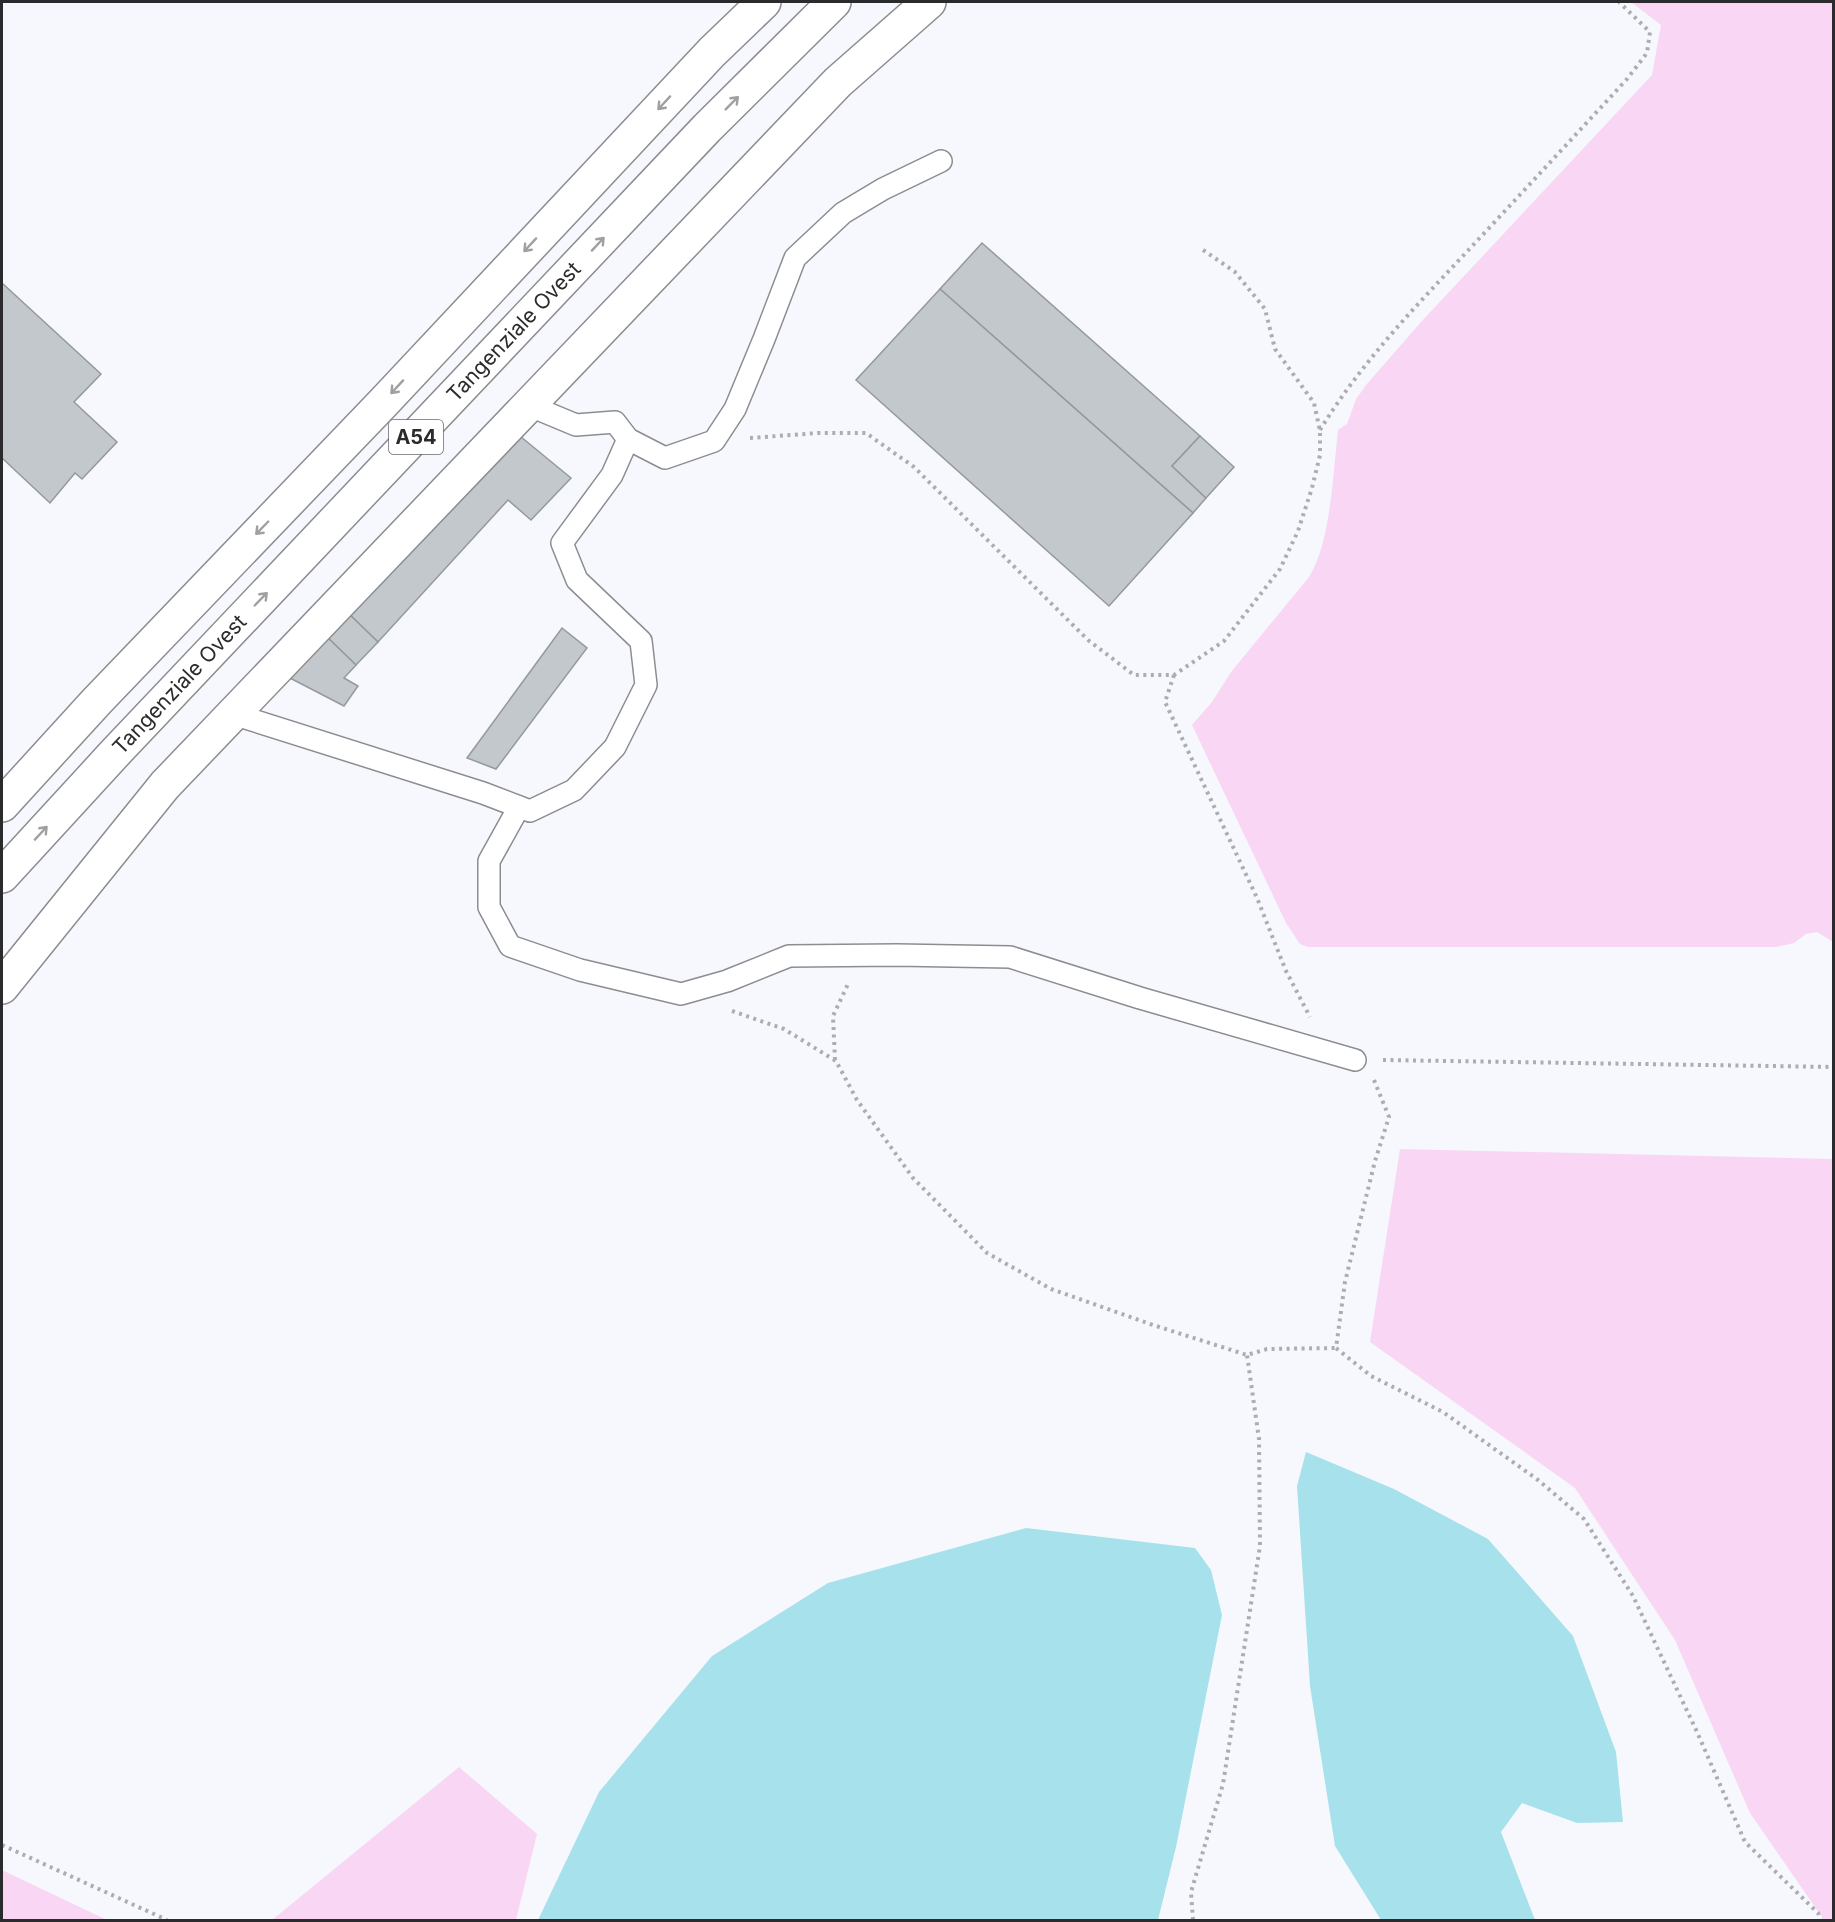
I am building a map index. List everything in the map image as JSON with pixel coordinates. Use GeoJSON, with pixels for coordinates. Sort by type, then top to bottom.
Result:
{"type":"FeatureCollection","features":[{"type":"Feature","properties":{"kind":"main road","name":"A54"},"geometry":{"type":"LineString","coordinates":[[2,805],[97,701],[400,384],[712,52],[764,2]]}},
{"type":"Feature","properties":{"kind":"main road","name":"Tangenziale Ovest"},"geometry":{"type":"LineString","coordinates":[[2,876],[114,754],[707,128],[834,2]]}},
{"type":"Feature","properties":{"kind":"main road"},"geometry":{"type":"LineString","coordinates":[[2,987],[165,785],[838,82],[929,2]]}},
{"type":"Feature","properties":{"kind":"lane"},"geometry":{"type":"LineString","coordinates":[[528,405],[576,425],[615,422],[628,439],[665,458],[714,441],[735,409],[795,258],[843,213],[883,189],[941,161]]}},
{"type":"Feature","properties":{"kind":"lane"},"geometry":{"type":"LineString","coordinates":[[233,714],[483,793],[530,811],[574,790],[615,747],[646,685],[641,642],[577,580],[562,543],[612,475],[628,439]]}},
{"type":"Feature","properties":{"kind":"lane"},"geometry":{"type":"LineString","coordinates":[[519,807],[489,861],[489,907],[510,946],[580,970],[681,994],[728,981],[789,956],[1010,957],[1140,998],[1356,1060]]}},
{"type":"Feature","properties":{"kind":"path"},"geometry":{"type":"LineString","coordinates":[[1320,431],[1336,404],[1372,357],[1627,80],[1647,53],[1650,32],[1619,2]]}},
{"type":"Feature","properties":{"kind":"path"},"geometry":{"type":"LineString","coordinates":[[714,441],[818,432],[866,433],[914,467],[1088,640],[1134,675],[1174,675],[1224,641],[1280,569],[1298,531],[1320,455],[1320,431],[1314,403],[1275,349],[1265,309],[1235,272],[1203,250]]}},
{"type":"Feature","properties":{"kind":"path"},"geometry":{"type":"LineString","coordinates":[[1174,675],[1166,702],[1257,898],[1286,971],[1312,1022]]}},
{"type":"Feature","properties":{"kind":"path"},"geometry":{"type":"LineString","coordinates":[[860,955],[833,1016],[836,1061],[856,1100],[913,1178],[987,1252],[1051,1289],[1150,1324],[1247,1354],[1267,1349],[1336,1348],[1371,1376],[1443,1412],[1538,1480],[1584,1519],[1633,1596],[1745,1842],[1818,1913],[1821,1920]]}},
{"type":"Feature","properties":{"kind":"path"},"geometry":{"type":"LineString","coordinates":[[681,994],[784,1029],[836,1061]]}},
{"type":"Feature","properties":{"kind":"path"},"geometry":{"type":"LineString","coordinates":[[1356,1060],[1833,1068]]}},
{"type":"Feature","properties":{"kind":"path"},"geometry":{"type":"LineString","coordinates":[[1336,1348],[1345,1282],[1375,1161],[1389,1117],[1374,1079],[1356,1060]]}},
{"type":"Feature","properties":{"kind":"path"},"geometry":{"type":"LineString","coordinates":[[1194,1920],[1191,1892],[1223,1784],[1260,1546],[1259,1439],[1247,1354]]}},
{"type":"Feature","properties":{"kind":"path"},"geometry":{"type":"LineString","coordinates":[[2,1845],[167,1920]]}},
{"type":"Feature","properties":{"kind":"shaded area"},"geometry":{"type":"Polygon","coordinates":[[[1631,2],[1833,2],[1833,942],[1817,932],[1806,934],[1794,943],[1776,947],[1308,947],[1300,944],[1286,923],[1192,725],[1212,702],[1231,672],[1309,577],[1327,526],[1338,430],[1347,424],[1356,399],[1421,322],[1652,75],[1661,25],[1631,2]]]}},
{"type":"Feature","properties":{"kind":"shaded area"},"geometry":{"type":"Polygon","coordinates":[[[1400,1149],[1833,1159],[1833,1920],[1824,1920],[1750,1813],[1675,1640],[1575,1488],[1370,1342],[1400,1149]]]}},
{"type":"Feature","properties":{"kind":"shaded area"},"geometry":{"type":"Polygon","coordinates":[[[459,1767],[537,1834],[516,1920],[272,1920],[459,1767]]]}},
{"type":"Feature","properties":{"kind":"shaded area"},"geometry":{"type":"Polygon","coordinates":[[[2,1870],[107,1920],[2,1920],[2,1870]]]}},
{"type":"Feature","properties":{"kind":"water"},"geometry":{"type":"Polygon","coordinates":[[[1306,1452],[1394,1489],[1488,1539],[1573,1636],[1616,1752],[1623,1822],[1577,1823],[1522,1803],[1501,1832],[1535,1920],[1381,1920],[1335,1846],[1310,1686],[1297,1486],[1306,1452]]]}},
{"type":"Feature","properties":{"kind":"water"},"geometry":{"type":"Polygon","coordinates":[[[1026,1528],[1195,1548],[1211,1570],[1222,1615],[1176,1847],[1158,1920],[538,1920],[599,1792],[712,1656],[828,1583],[1026,1528]]]}},
{"type":"Feature","properties":{"kind":"building"},"geometry":{"type":"Polygon","coordinates":[[[982,243],[1200,436],[1172,466],[1206,498],[1193,513],[940,289],[982,243]]]}},
{"type":"Feature","properties":{"kind":"building"},"geometry":{"type":"Polygon","coordinates":[[[2,283],[101,374],[74,402],[117,442],[82,479],[75,473],[50,503],[2,458],[2,283]]]}},
{"type":"Feature","properties":{"kind":"building"},"geometry":{"type":"Polygon","coordinates":[[[940,289],[1193,513],[1109,606],[856,380],[940,289]]]}},
{"type":"Feature","properties":{"kind":"building"},"geometry":{"type":"Polygon","coordinates":[[[515,432],[571,478],[531,520],[508,500],[378,642],[347,612],[515,432]]]}},
{"type":"Feature","properties":{"kind":"building"},"geometry":{"type":"Polygon","coordinates":[[[1200,436],[1234,467],[1206,498],[1172,466],[1200,436]]]}},
{"type":"Feature","properties":{"kind":"building"},"geometry":{"type":"Polygon","coordinates":[[[347,612],[378,642],[356,665],[325,635],[347,612]]]}},
{"type":"Feature","properties":{"kind":"building"},"geometry":{"type":"Polygon","coordinates":[[[562,628],[587,648],[496,769],[467,758],[562,628]]]}},
{"type":"Feature","properties":{"kind":"building"},"geometry":{"type":"Polygon","coordinates":[[[325,635],[356,665],[344,678],[358,686],[344,706],[286,676],[325,635]]]}}]}
